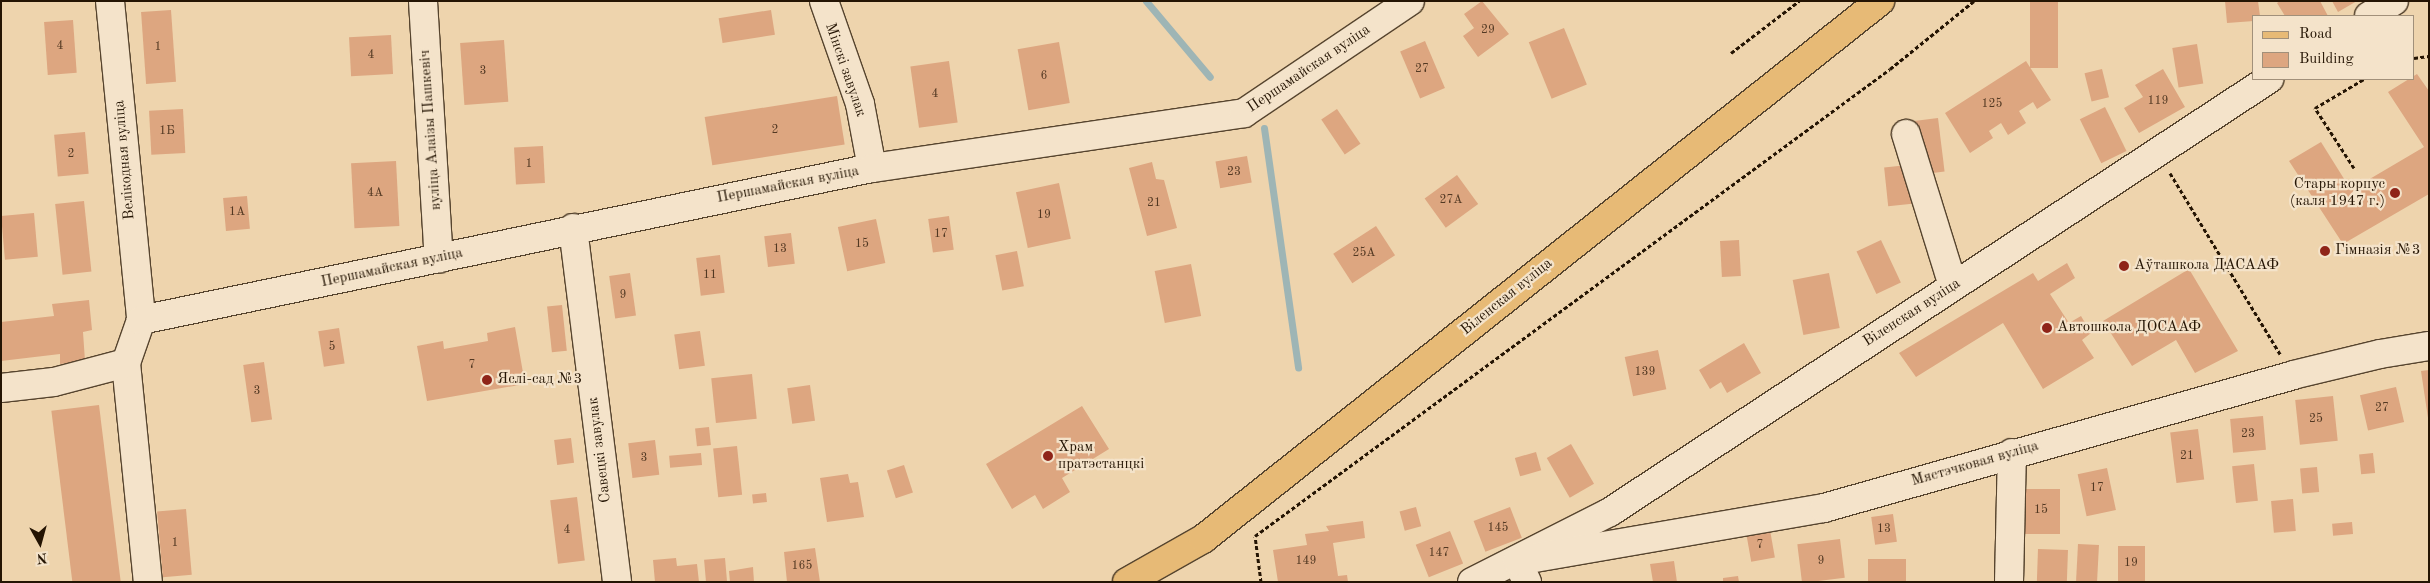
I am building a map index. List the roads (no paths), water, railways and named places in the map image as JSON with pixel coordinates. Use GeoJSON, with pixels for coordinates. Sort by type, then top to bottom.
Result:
{"type":"FeatureCollection","features":[{"type":"Feature","properties":{"kind":"main road","name":"Віленская вуліца"},"geometry":{"type":"LineString","coordinates":[[1127,582],[1203,539],[1880,1]]}},
{"type":"Feature","properties":{"kind":"street","name":"Велікодная вуліца"},"geometry":{"type":"LineString","coordinates":[[110,1],[141,320]]}},
{"type":"Feature","properties":{"kind":"street","name":"вуліца Алаізы Пашкевіч"},"geometry":{"type":"LineString","coordinates":[[423,1],[439,259]]}},
{"type":"Feature","properties":{"kind":"street","name":"Мінскі завулак"},"geometry":{"type":"LineString","coordinates":[[824,1],[860,104],[872,168]]}},
{"type":"Feature","properties":{"kind":"street","name":"Першамайская вуліца"},"geometry":{"type":"LineString","coordinates":[[141,320],[439,259],[573,228],[872,168],[1244,113],[1410,1]]}},
{"type":"Feature","properties":{"kind":"street"},"geometry":{"type":"LineString","coordinates":[[2371,15],[2394,1]]}},
{"type":"Feature","properties":{"kind":"street","name":"Віленская вуліца"},"geometry":{"type":"LineString","coordinates":[[1472,582],[1522,571],[2267,80]]}},
{"type":"Feature","properties":{"kind":"street"},"geometry":{"type":"LineString","coordinates":[[1906,134],[1953,286]]}},
{"type":"Feature","properties":{"kind":"street","name":"Савецкі завулак"},"geometry":{"type":"LineString","coordinates":[[573,228],[617,582]]}},
{"type":"Feature","properties":{"kind":"street"},"geometry":{"type":"LineString","coordinates":[[141,320],[126,362],[148,582]]}},
{"type":"Feature","properties":{"kind":"street","name":"Мястэчковая вуліца"},"geometry":{"type":"LineString","coordinates":[[1522,571],[1623,545],[1824,508],[2012,453],[2293,375],[2380,354],[2429,346]]}},
{"type":"Feature","properties":{"kind":"street"},"geometry":{"type":"LineString","coordinates":[[1,388],[54,382],[126,362]]}},
{"type":"Feature","properties":{"kind":"street"},"geometry":{"type":"LineString","coordinates":[[2009,582],[2012,453]]}},
{"type":"Feature","properties":{"kind":"street"},"geometry":{"type":"LineString","coordinates":[[1610,512],[1610,531],[1623,545]]}},
{"type":"Feature","properties":{"kind":"waterway"},"geometry":{"type":"LineString","coordinates":[[1146,1],[1210,77]]}},
{"type":"Feature","properties":{"kind":"waterway"},"geometry":{"type":"LineString","coordinates":[[1264,128],[1298,368]]}},
{"type":"Feature","properties":{"kind":"place","name":"Стары корпус (каля 1947 г.)"},"geometry":{"type":"Point","coordinates":[2395,193]}},
{"type":"Feature","properties":{"kind":"place","name":"Гімназія №3"},"geometry":{"type":"Point","coordinates":[2325,251]}},
{"type":"Feature","properties":{"kind":"place","name":"Аўташкола ДАСААФ"},"geometry":{"type":"Point","coordinates":[2124,266]}},
{"type":"Feature","properties":{"kind":"place","name":"Автошкола ДОСААФ"},"geometry":{"type":"Point","coordinates":[2047,328]}},
{"type":"Feature","properties":{"kind":"place","name":"Яслі-сад №3"},"geometry":{"type":"Point","coordinates":[487,380]}},
{"type":"Feature","properties":{"kind":"place","name":"Храм пратэстанцкі"},"geometry":{"type":"Point","coordinates":[1048,456]}}]}
